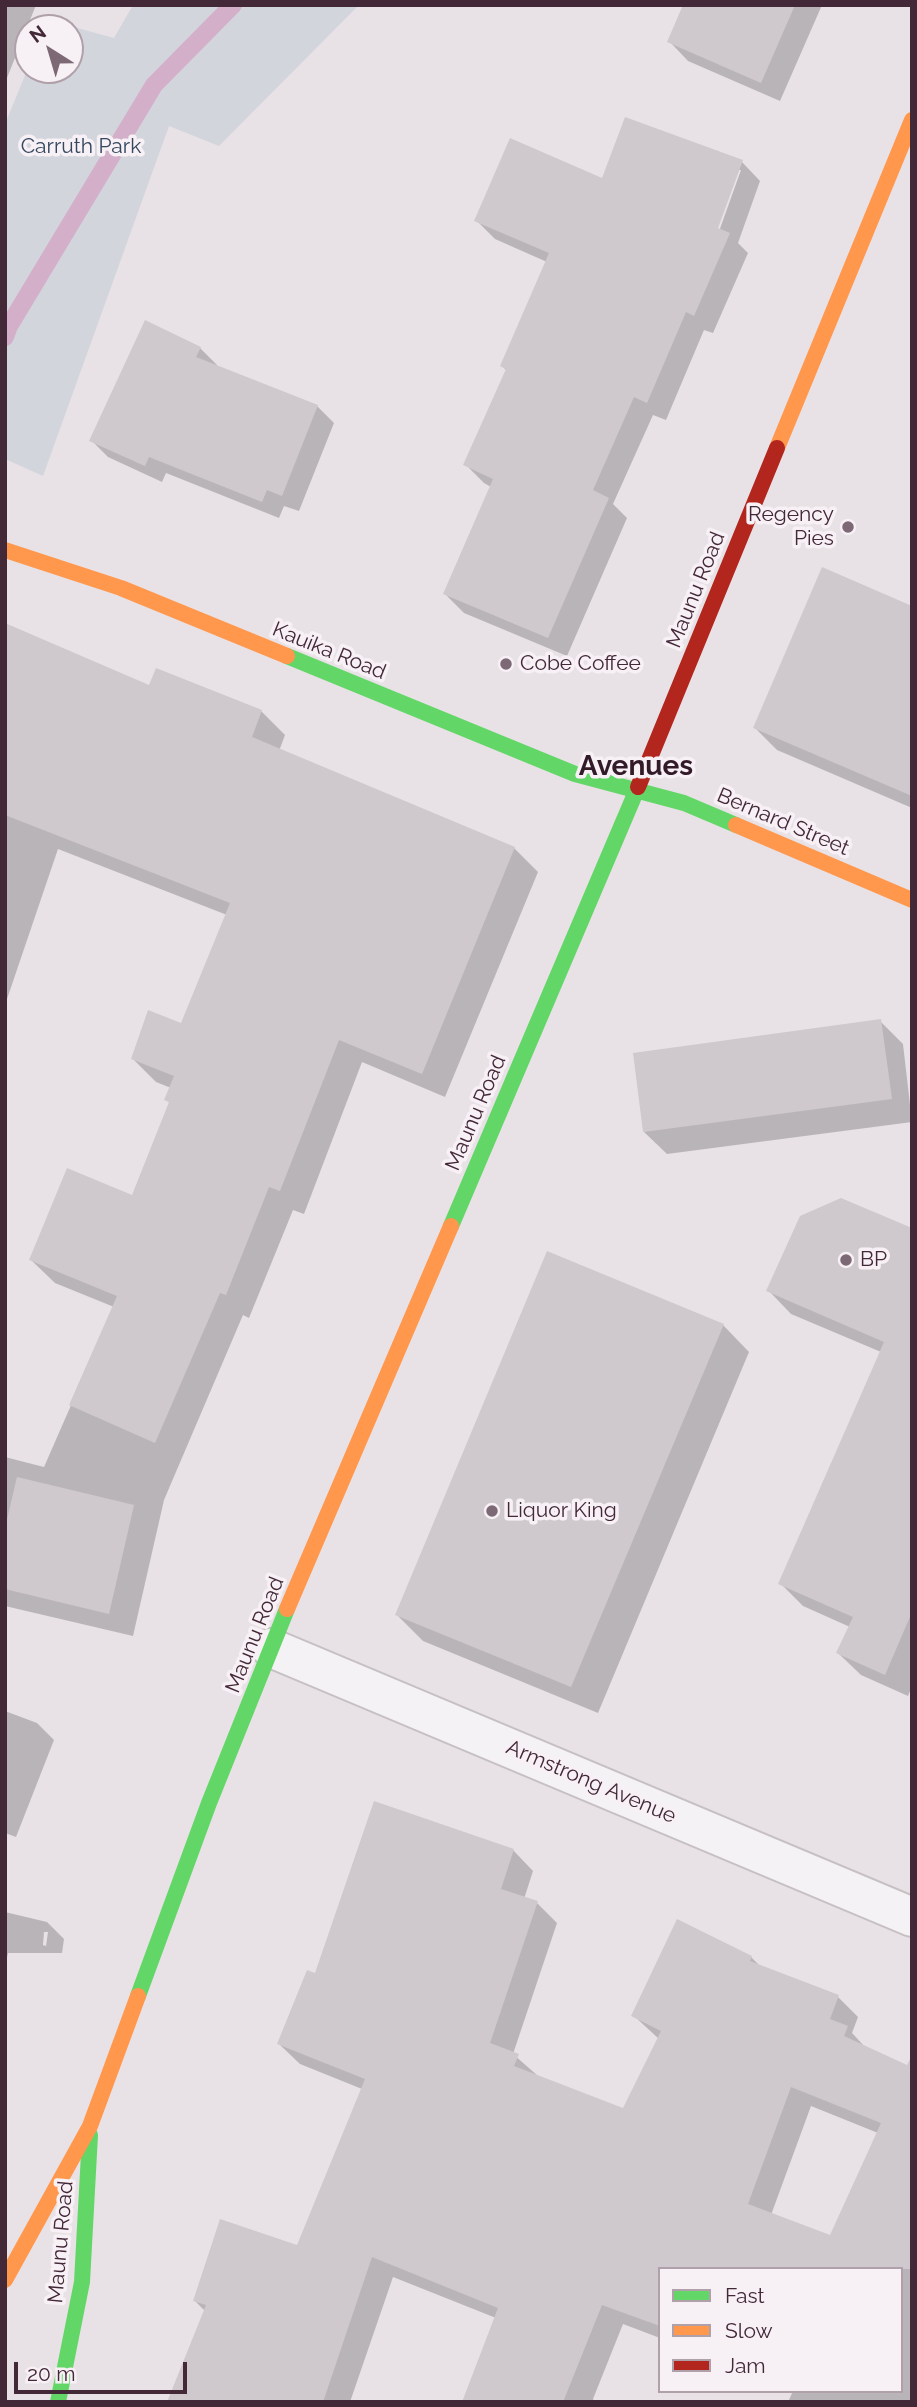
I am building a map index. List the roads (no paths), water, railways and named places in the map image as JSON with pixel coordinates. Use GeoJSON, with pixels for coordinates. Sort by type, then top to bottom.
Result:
{"type":"FeatureCollection","features":[{"type":"Feature","properties":{"kind":"main road","name":"Maunu Road"},"geometry":{"type":"LineString","coordinates":[[5,2280],[90,2126],[209,1803],[271,1648],[636,790],[912,120]]}},
{"type":"Feature","properties":{"kind":"main road","name":"Kauika Road"},"geometry":{"type":"LineString","coordinates":[[5,550],[121,588],[575,774],[636,790]]}},
{"type":"Feature","properties":{"kind":"main road","name":"Bernard Street"},"geometry":{"type":"LineString","coordinates":[[636,790],[684,803],[912,900]]}},
{"type":"Feature","properties":{"kind":"main road","name":"Maunu Road"},"geometry":{"type":"LineString","coordinates":[[58,2402],[82,2282],[90,2126]]}},
{"type":"Feature","properties":{"kind":"street","name":"Armstrong Avenue"},"geometry":{"type":"LineString","coordinates":[[271,1648],[912,1917]]}},
{"type":"Feature","properties":{"kind":"waterway"},"geometry":{"type":"LineString","coordinates":[[5,337],[9,326],[154,85],[233,5]]}},
{"type":"Feature","properties":{"kind":"place","name":"Regency Pies"},"geometry":{"type":"Point","coordinates":[848,527]}},
{"type":"Feature","properties":{"kind":"place","name":"Cobe Coffee"},"geometry":{"type":"Point","coordinates":[506,664]}},
{"type":"Feature","properties":{"kind":"place","name":"BP"},"geometry":{"type":"Point","coordinates":[846,1260]}},
{"type":"Feature","properties":{"kind":"place","name":"Liquor King"},"geometry":{"type":"Point","coordinates":[492,1511]}},
{"type":"Feature","properties":{"kind":"district","name":"Avenues"},"geometry":{"type":"Point","coordinates":[636,767]}},
{"type":"Feature","properties":{"kind":"park label","name":"Carruth Park"},"geometry":{"type":"Point","coordinates":[81,147]}}]}
